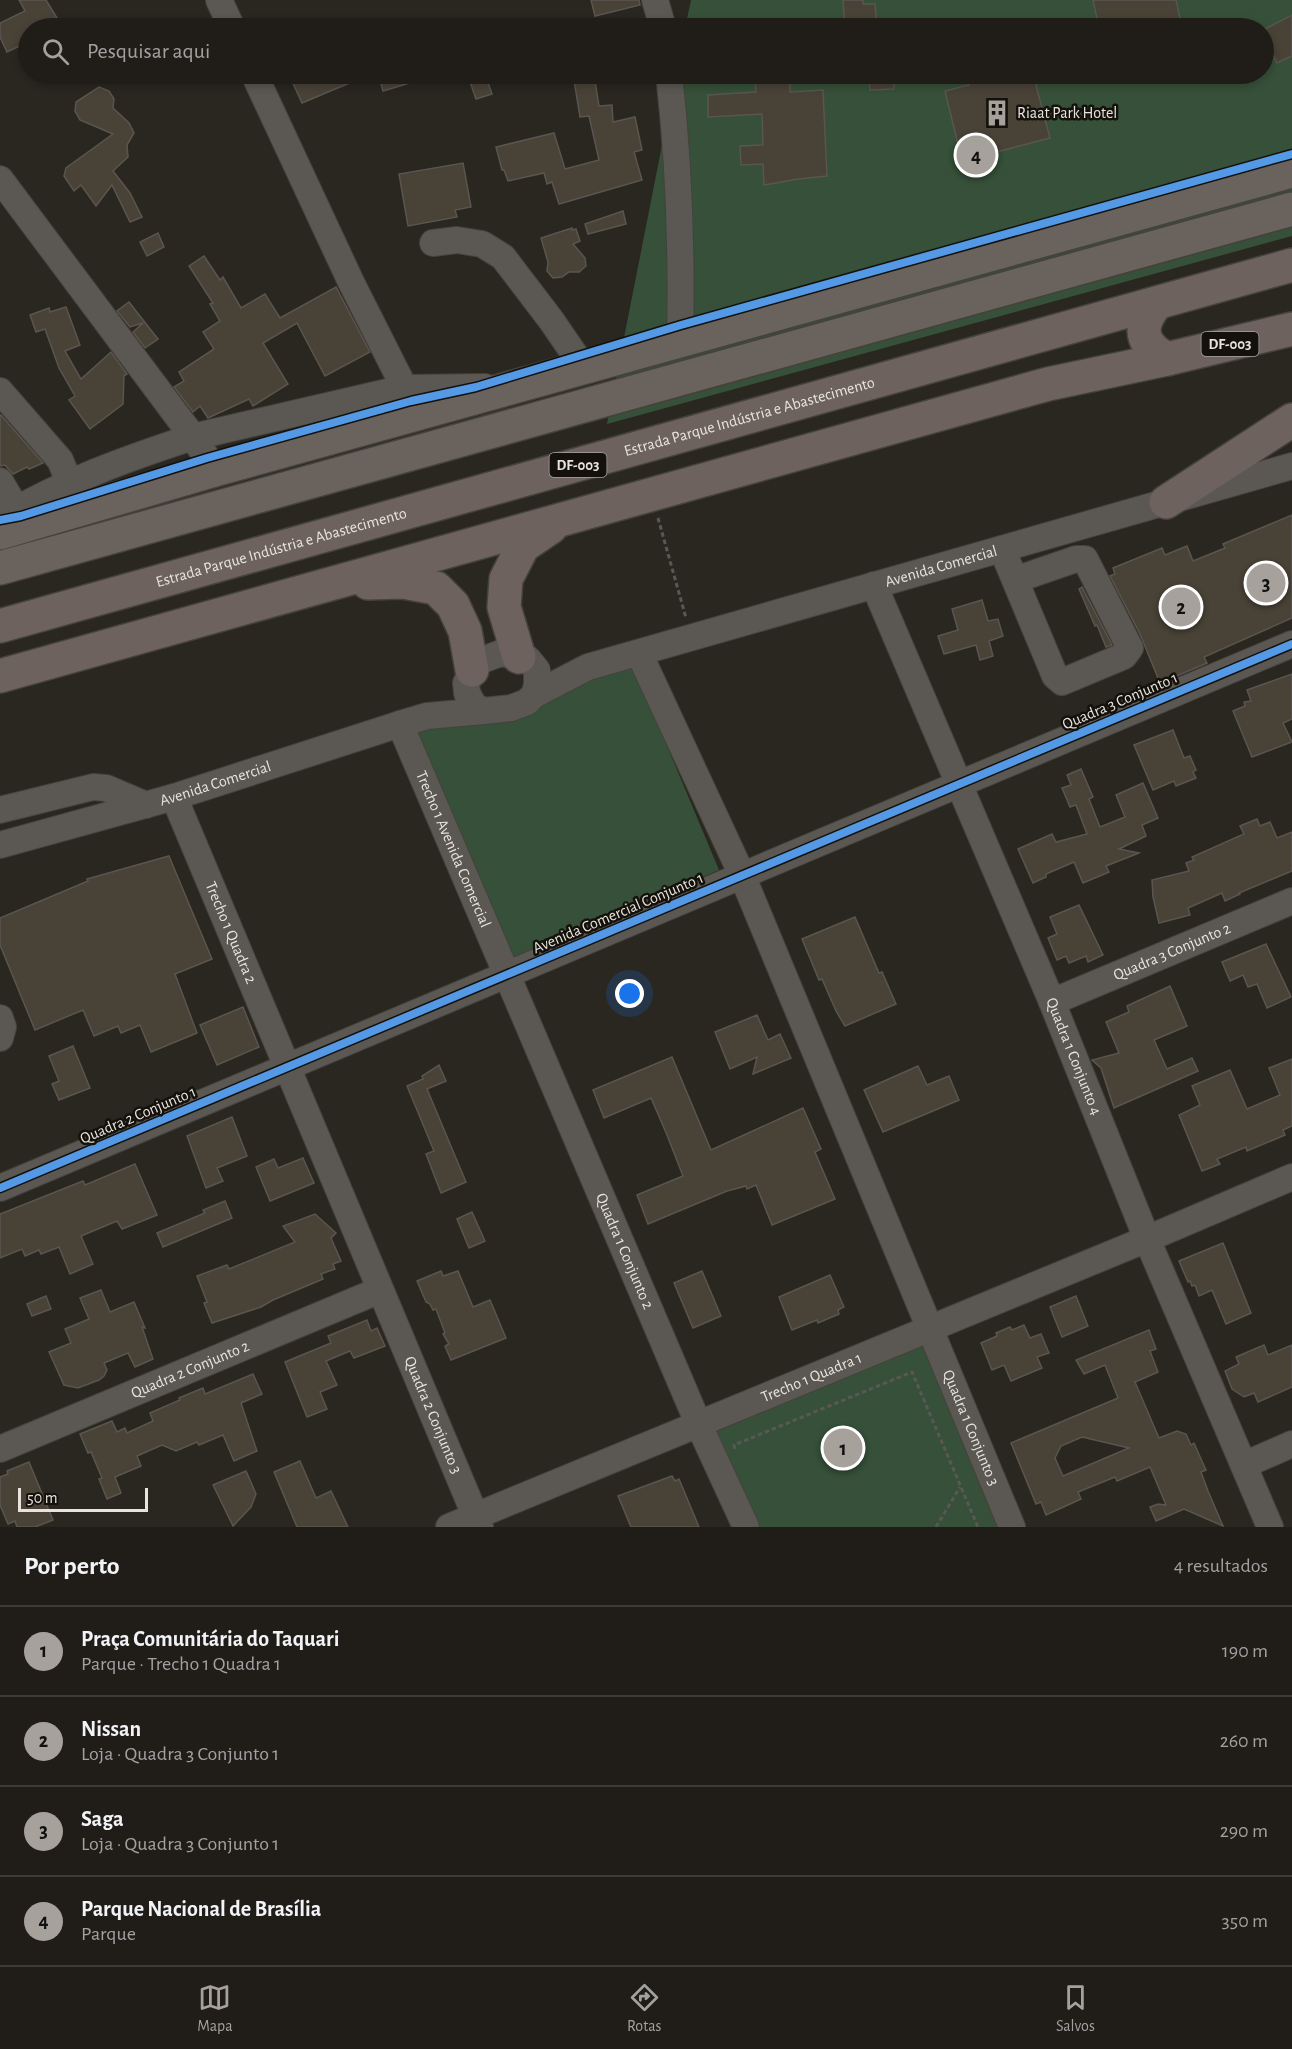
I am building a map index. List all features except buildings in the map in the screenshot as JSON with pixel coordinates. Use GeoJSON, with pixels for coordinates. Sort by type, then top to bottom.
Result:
{"type":"FeatureCollection","features":[{"type":"Feature","properties":{"kind":"highway","name":"Estrada Parque Indústria e Abastecimento"},"geometry":{"type":"LineString","coordinates":[[0,626],[1292,265]]}},
{"type":"Feature","properties":{"kind":"highway"},"geometry":{"type":"LineString","coordinates":[[1156,303],[1144,322],[1143,334],[1147,344],[1167,359]]}},
{"type":"Feature","properties":{"kind":"highway","name":"DF-003"},"geometry":{"type":"LineString","coordinates":[[0,676],[1048,384],[1292,329]]}},
{"type":"Feature","properties":{"kind":"highway"},"geometry":{"type":"LineString","coordinates":[[1166,502],[1292,420]]}},
{"type":"Feature","properties":{"kind":"highway"},"geometry":{"type":"LineString","coordinates":[[524,658],[504,607],[506,579],[523,546],[565,518]]}},
{"type":"Feature","properties":{"kind":"highway"},"geometry":{"type":"LineString","coordinates":[[326,584],[403,582],[436,588],[453,605],[465,631],[469,676]]}},
{"type":"Feature","properties":{"kind":"main road"},"geometry":{"type":"LineString","coordinates":[[11,521],[69,498],[215,470],[411,401],[512,388],[1292,171]]}},
{"type":"Feature","properties":{"kind":"main road"},"geometry":{"type":"LineString","coordinates":[[0,568],[1292,209]]}},
{"type":"Feature","properties":{"kind":"street"},"geometry":{"type":"LineString","coordinates":[[219,0],[227,18]]}},
{"type":"Feature","properties":{"kind":"street"},"geometry":{"type":"LineString","coordinates":[[655,0],[660,18]]}},
{"type":"Feature","properties":{"kind":"street"},"geometry":{"type":"LineString","coordinates":[[0,391],[60,460],[69,498],[161,447],[193,437],[411,401],[351,282],[259,84]]}},
{"type":"Feature","properties":{"kind":"street"},"geometry":{"type":"LineString","coordinates":[[670,84],[681,224],[680,341]]}},
{"type":"Feature","properties":{"kind":"street"},"geometry":{"type":"LineString","coordinates":[[0,179],[193,437],[215,470]]}},
{"type":"Feature","properties":{"kind":"street"},"geometry":{"type":"LineString","coordinates":[[433,243],[457,240],[483,244],[503,257],[584,368]]}},
{"type":"Feature","properties":{"kind":"street","name":"Avenida Comercial"},"geometry":{"type":"LineString","coordinates":[[534,695],[588,667],[1292,466]]}},
{"type":"Feature","properties":{"kind":"street"},"geometry":{"type":"LineString","coordinates":[[0,481],[11,521]]}},
{"type":"Feature","properties":{"kind":"street"},"geometry":{"type":"LineString","coordinates":[[1002,549],[1055,676],[1062,682],[1125,656],[1130,648],[1085,559],[1076,559],[1015,580]]}},
{"type":"Feature","properties":{"kind":"street","name":"Quadra 1 Conjunto 4"},"geometry":{"type":"LineString","coordinates":[[874,585],[1052,1002],[1147,1239],[1270,1527]]}},
{"type":"Feature","properties":{"kind":"street","name":"Quadra 3 Conjunto 1"},"geometry":{"type":"LineString","coordinates":[[959,784],[1292,644]]}},
{"type":"Feature","properties":{"kind":"street","name":"Quadra 1 Conjunto 3"},"geometry":{"type":"LineString","coordinates":[[639,652],[742,875],[1012,1527]]}},
{"type":"Feature","properties":{"kind":"street"},"geometry":{"type":"LineString","coordinates":[[501,653],[524,658],[537,670],[534,695],[527,702],[511,708],[484,711],[474,706],[467,693],[469,676],[477,662],[501,653]]}},
{"type":"Feature","properties":{"kind":"street","name":"Avenida Comercial"},"geometry":{"type":"LineString","coordinates":[[524,658],[588,667]]}},
{"type":"Feature","properties":{"kind":"street","name":"Avenida Comercial"},"geometry":{"type":"LineString","coordinates":[[426,716],[448,700],[469,676]]}},
{"type":"Feature","properties":{"kind":"street","name":"Avenida Comercial"},"geometry":{"type":"LineString","coordinates":[[0,845],[174,797],[426,716],[484,711]]}},
{"type":"Feature","properties":{"kind":"street","name":"Trecho 1 Avenida Comercial"},"geometry":{"type":"LineString","coordinates":[[400,724],[507,974]]}},
{"type":"Feature","properties":{"kind":"street","name":"Avenida Comercial Conjunto 1"},"geometry":{"type":"LineString","coordinates":[[287,1067],[959,784]]}},
{"type":"Feature","properties":{"kind":"street"},"geometry":{"type":"LineString","coordinates":[[0,810],[93,787],[106,788],[146,805]]}},
{"type":"Feature","properties":{"kind":"street","name":"Trecho 1 Quadra 2"},"geometry":{"type":"LineString","coordinates":[[174,797],[380,1290]]}},
{"type":"Feature","properties":{"kind":"street","name":"Quadra 3 Conjunto 2"},"geometry":{"type":"LineString","coordinates":[[1052,1002],[1292,901]]}},
{"type":"Feature","properties":{"kind":"street","name":"Quadra 1 Conjunto 2"},"geometry":{"type":"LineString","coordinates":[[507,974],[698,1423],[746,1527]]}},
{"type":"Feature","properties":{"kind":"street"},"geometry":{"type":"LineString","coordinates":[[0,1018],[3,1027],[0,1038]]}},
{"type":"Feature","properties":{"kind":"street","name":"Quadra 2 Conjunto 1"},"geometry":{"type":"LineString","coordinates":[[0,1188],[287,1067]]}},
{"type":"Feature","properties":{"kind":"street","name":"Trecho 1 Quadra 1"},"geometry":{"type":"LineString","coordinates":[[478,1522],[698,1423],[1292,1178]]}},
{"type":"Feature","properties":{"kind":"street","name":"Quadra 2 Conjunto 2"},"geometry":{"type":"LineString","coordinates":[[0,1449],[380,1290]]}},
{"type":"Feature","properties":{"kind":"street","name":"Quadra 2 Conjunto 3"},"geometry":{"type":"LineString","coordinates":[[380,1290],[478,1522]]}},
{"type":"Feature","properties":{"kind":"street"},"geometry":{"type":"LineString","coordinates":[[1244,1465],[1292,1444]]}},
{"type":"Feature","properties":{"kind":"street"},"geometry":{"type":"LineString","coordinates":[[449,1527],[478,1522]]}},
{"type":"Feature","properties":{"kind":"path"},"geometry":{"type":"LineString","coordinates":[[651,494],[691,638]]}},
{"type":"Feature","properties":{"kind":"path"},"geometry":{"type":"LineString","coordinates":[[734,1446],[912,1372],[978,1527]]}},
{"type":"Feature","properties":{"kind":"path"},"geometry":{"type":"LineString","coordinates":[[936,1527],[960,1487]]}},
{"type":"Feature","properties":{"kind":"green space"},"geometry":{"type":"Polygon","coordinates":[[[691,0],[1292,0],[1292,236],[607,424],[674,84],[1274,84],[1274,18],[687,18],[691,0]]]}},
{"type":"Feature","properties":{"kind":"green space"},"geometry":{"type":"Polygon","coordinates":[[[632,662],[719,870],[509,959],[418,733],[433,723],[540,698],[632,662]]]}},
{"type":"Feature","properties":{"kind":"green space"},"geometry":{"type":"Polygon","coordinates":[[[924,1343],[999,1527],[752,1527],[713,1433],[924,1343]]]}},
{"type":"Feature","properties":{"kind":"cycle path"},"geometry":{"type":"LineString","coordinates":[[0,520],[21,516],[207,458],[411,401],[476,387],[681,325],[1292,154]]}},
{"type":"Feature","properties":{"kind":"cycle path"},"geometry":{"type":"LineString","coordinates":[[0,1188],[1292,644]]}},
{"type":"Feature","properties":{"kind":"place","name":"Riaat Park Hotel"},"geometry":{"type":"Point","coordinates":[997,113]}},
{"type":"Feature","properties":{"kind":"place","name":"Parque Nacional de Brasília"},"geometry":{"type":"Point","coordinates":[976,155]}},
{"type":"Feature","properties":{"kind":"place","name":"Saga"},"geometry":{"type":"Point","coordinates":[1266,583]}},
{"type":"Feature","properties":{"kind":"place","name":"Nissan"},"geometry":{"type":"Point","coordinates":[1181,607]}},
{"type":"Feature","properties":{"kind":"place","name":"Praça Comunitária do Taquari"},"geometry":{"type":"Point","coordinates":[843,1448]}}]}
